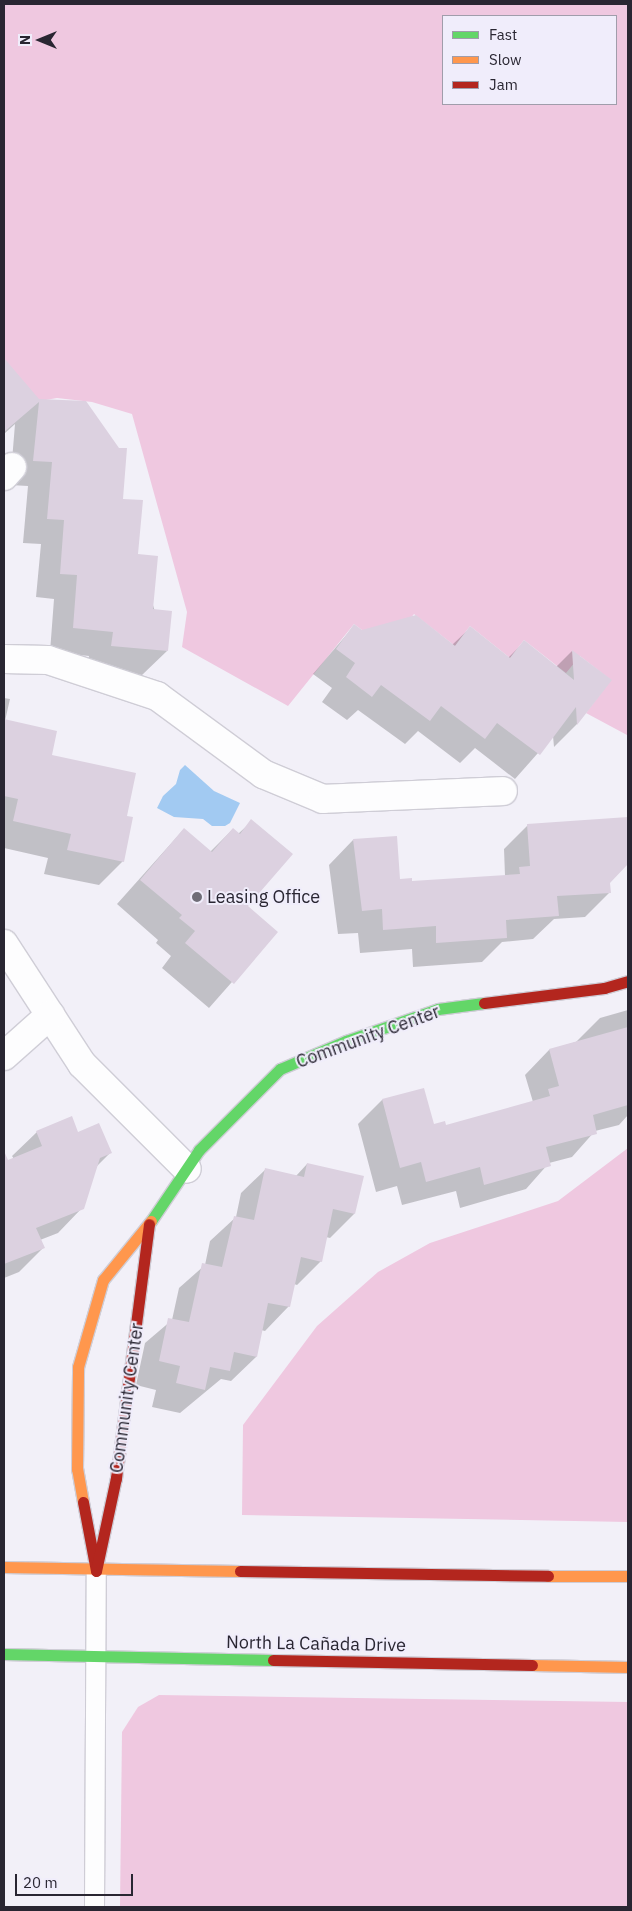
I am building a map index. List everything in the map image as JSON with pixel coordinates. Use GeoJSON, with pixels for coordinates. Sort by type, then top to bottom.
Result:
{"type":"FeatureCollection","features":[{"type":"Feature","properties":{"kind":"street"},"geometry":{"type":"LineString","coordinates":[[4,659],[48,660],[157,696],[263,774],[323,799],[503,791]]}},
{"type":"Feature","properties":{"kind":"street"},"geometry":{"type":"LineString","coordinates":[[4,944],[82,1064],[187,1169]]}},
{"type":"Feature","properties":{"kind":"street","name":"Community Center"},"geometry":{"type":"LineString","coordinates":[[96,1571],[77,1469],[78,1367],[103,1280],[149,1224],[198,1150],[280,1069],[346,1041],[438,1009],[604,988],[628,980]]}},
{"type":"Feature","properties":{"kind":"street"},"geometry":{"type":"LineString","coordinates":[[4,1056],[50,1015]]}},
{"type":"Feature","properties":{"kind":"street","name":"Community Center"},"geometry":{"type":"LineString","coordinates":[[96,1571],[116,1478],[149,1224]]}},
{"type":"Feature","properties":{"kind":"street"},"geometry":{"type":"LineString","coordinates":[[4,1567],[96,1571],[628,1576]]}},
{"type":"Feature","properties":{"kind":"street","name":"North La Cañada Drive"},"geometry":{"type":"LineString","coordinates":[[4,1654],[628,1667]]}},
{"type":"Feature","properties":{"kind":"lane","name":"Community Center"},"geometry":{"type":"LineString","coordinates":[[94,1907],[96,1571]]}},
{"type":"Feature","properties":{"kind":"shaded area"},"geometry":{"type":"Polygon","coordinates":[[[4,4],[628,4],[628,816],[627,735],[586,713],[611,680],[580,656],[566,673],[524,640],[510,658],[470,626],[455,646],[414,614],[401,630],[370,636],[354,624],[288,706],[182,647],[187,612],[132,414],[92,402],[57,398],[40,401],[4,365],[4,4]]]}},
{"type":"Feature","properties":{"kind":"shaded area"},"geometry":{"type":"Polygon","coordinates":[[[628,1148],[628,1522],[242,1515],[243,1425],[317,1326],[378,1272],[430,1243],[558,1201],[628,1148]]]}},
{"type":"Feature","properties":{"kind":"shaded area"},"geometry":{"type":"Polygon","coordinates":[[[159,1695],[628,1702],[628,1907],[120,1907],[122,1732],[138,1707],[159,1695]]]}},
{"type":"Feature","properties":{"kind":"water"},"geometry":{"type":"Polygon","coordinates":[[[185,765],[214,791],[240,803],[230,823],[225,826],[212,826],[203,819],[174,817],[157,808],[163,796],[176,784],[180,770],[185,765]]]}},
{"type":"Feature","properties":{"kind":"building"},"geometry":{"type":"Polygon","coordinates":[[[4,358],[39,399],[86,401],[119,448],[127,448],[123,499],[143,500],[138,554],[158,556],[153,609],[172,611],[168,651],[111,646],[113,632],[73,628],[77,575],[60,574],[64,520],[47,519],[52,462],[33,461],[39,402],[4,432],[4,358]]]}},
{"type":"Feature","properties":{"kind":"building"},"geometry":{"type":"Polygon","coordinates":[[[416,615],[455,646],[470,626],[510,658],[524,640],[574,680],[572,650],[612,680],[577,725],[576,707],[540,755],[497,723],[485,739],[441,706],[430,721],[381,685],[372,697],[346,677],[355,663],[336,649],[354,624],[362,630],[416,615]]]}},
{"type":"Feature","properties":{"kind":"building"},"geometry":{"type":"Polygon","coordinates":[[[4,719],[57,731],[52,755],[136,773],[127,816],[133,817],[124,862],[67,850],[71,834],[13,821],[18,799],[4,796],[4,719]]]}},
{"type":"Feature","properties":{"kind":"building"},"geometry":{"type":"Polygon","coordinates":[[[628,817],[628,864],[610,883],[611,893],[557,896],[559,916],[506,920],[507,938],[436,943],[436,926],[383,930],[382,909],[362,911],[353,839],[397,836],[400,879],[412,878],[412,881],[520,874],[519,867],[530,866],[527,824],[628,817]]]}},
{"type":"Feature","properties":{"kind":"building"},"geometry":{"type":"Polygon","coordinates":[[[251,819],[293,854],[248,906],[278,932],[234,984],[185,943],[195,931],[179,918],[182,915],[140,880],[184,828],[212,852],[233,828],[240,834],[251,819]]]}},
{"type":"Feature","properties":{"kind":"building"},"geometry":{"type":"Polygon","coordinates":[[[628,1027],[628,1105],[593,1115],[597,1134],[546,1147],[551,1166],[484,1185],[480,1167],[426,1182],[421,1162],[400,1168],[382,1099],[424,1088],[434,1124],[445,1121],[446,1125],[550,1096],[548,1089],[559,1086],[549,1049],[628,1027]]]}},
{"type":"Feature","properties":{"kind":"building"},"geometry":{"type":"Polygon","coordinates":[[[72,1116],[78,1132],[99,1123],[112,1153],[100,1158],[84,1209],[36,1228],[45,1248],[4,1264],[4,1151],[8,1160],[42,1146],[36,1131],[72,1116]]]}},
{"type":"Feature","properties":{"kind":"building"},"geometry":{"type":"Polygon","coordinates":[[[307,1163],[364,1176],[355,1214],[333,1209],[322,1262],[301,1257],[290,1307],[268,1303],[257,1357],[234,1352],[230,1371],[210,1367],[205,1390],[176,1383],[180,1366],[159,1361],[168,1318],[189,1322],[202,1263],[222,1267],[234,1216],[254,1220],[265,1168],[304,1177],[307,1163]]]}},
{"type":"Feature","properties":{"kind":"traffic: fast"},"geometry":{"type":"LineString","coordinates":[[151,1221],[199,1150],[280,1069],[346,1041],[438,1009],[484,1003]]}},
{"type":"Feature","properties":{"kind":"traffic: fast"},"geometry":{"type":"LineString","coordinates":[[4,1654],[273,1660]]}},
{"type":"Feature","properties":{"kind":"traffic: slow"},"geometry":{"type":"LineString","coordinates":[[83,1502],[77,1469],[78,1367],[103,1280],[151,1221]]}},
{"type":"Feature","properties":{"kind":"traffic: slow"},"geometry":{"type":"LineString","coordinates":[[4,1567],[240,1571]]}},
{"type":"Feature","properties":{"kind":"traffic: slow"},"geometry":{"type":"LineString","coordinates":[[548,1576],[628,1576]]}},
{"type":"Feature","properties":{"kind":"traffic: slow"},"geometry":{"type":"LineString","coordinates":[[532,1665],[628,1667]]}},
{"type":"Feature","properties":{"kind":"traffic: jam"},"geometry":{"type":"LineString","coordinates":[[484,1003],[604,988],[628,981]]}},
{"type":"Feature","properties":{"kind":"traffic: jam"},"geometry":{"type":"LineString","coordinates":[[83,1502],[96,1571],[116,1478],[149,1224]]}},
{"type":"Feature","properties":{"kind":"traffic: jam"},"geometry":{"type":"LineString","coordinates":[[240,1571],[548,1576]]}},
{"type":"Feature","properties":{"kind":"traffic: jam"},"geometry":{"type":"LineString","coordinates":[[273,1660],[532,1665]]}},
{"type":"Feature","properties":{"kind":"place","name":"Leasing Office"},"geometry":{"type":"Point","coordinates":[197,897]}}]}
